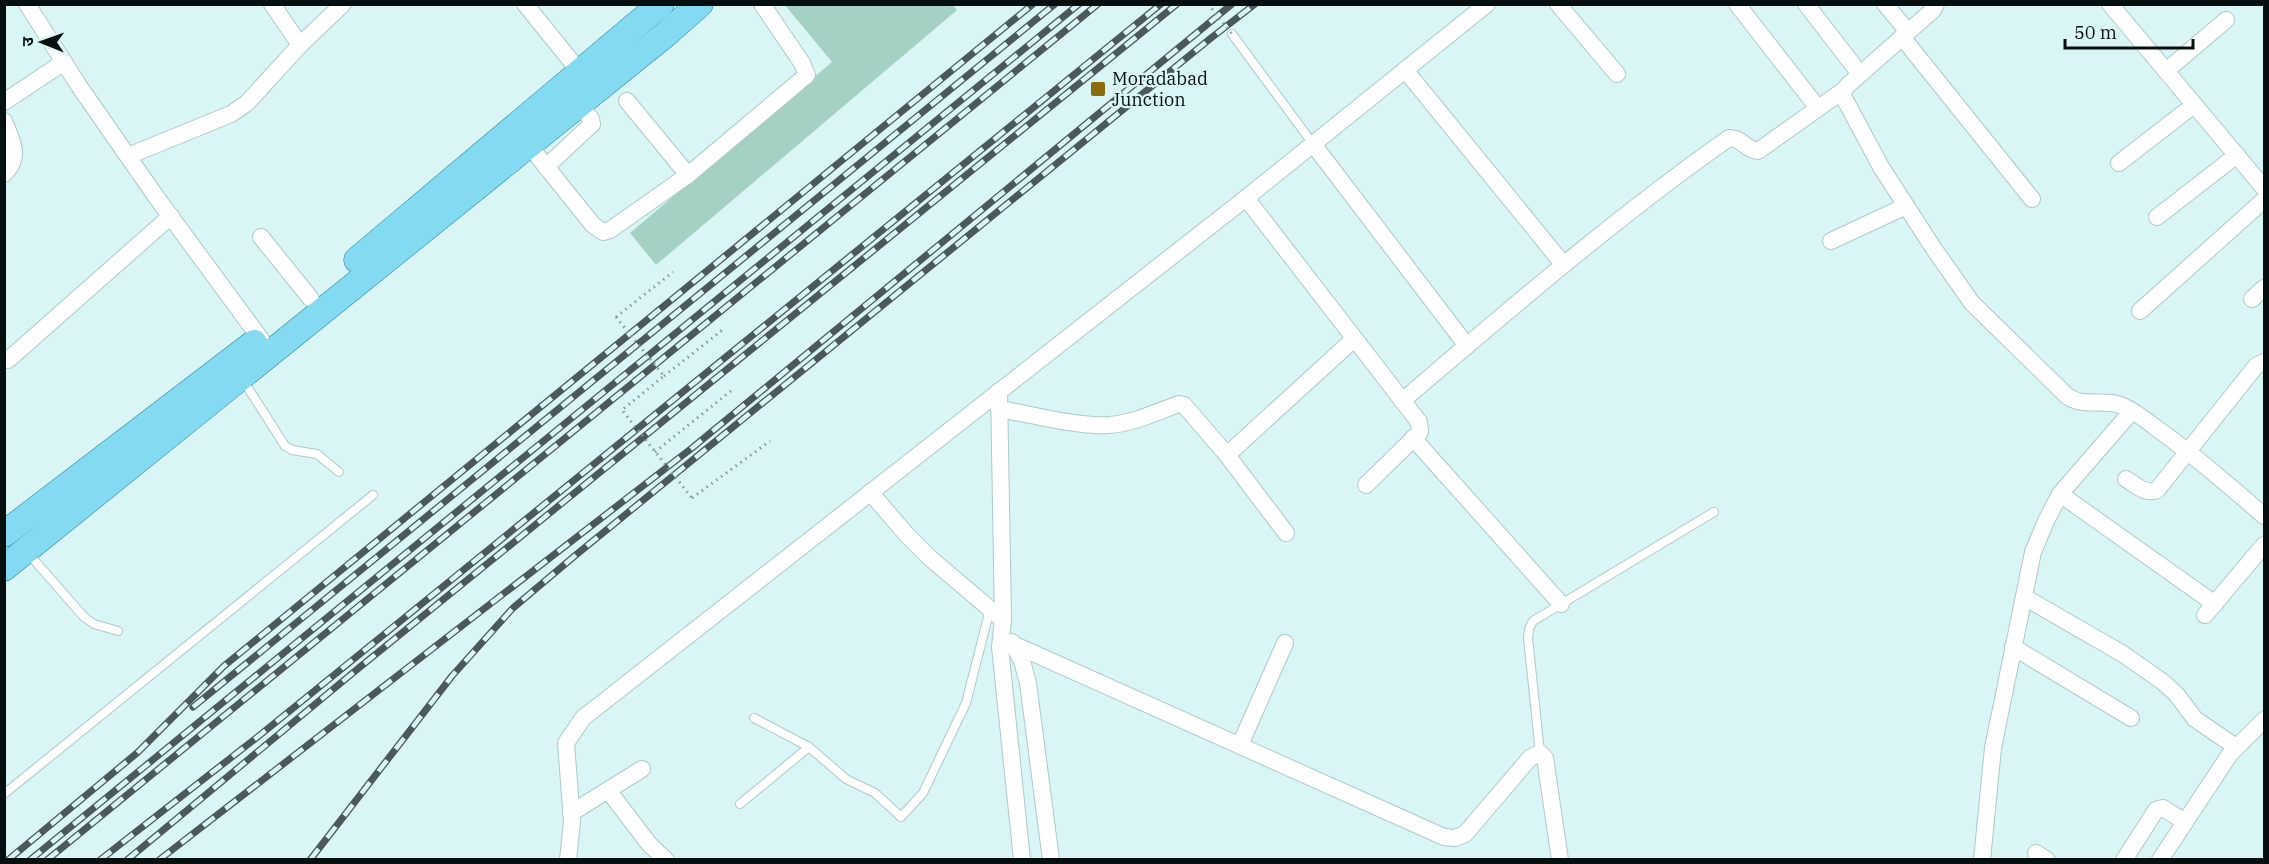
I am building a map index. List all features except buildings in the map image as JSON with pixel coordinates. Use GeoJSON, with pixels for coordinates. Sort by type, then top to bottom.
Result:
{"type":"FeatureCollection","features":[{"type":"Feature","properties":{"kind":"main road"},"geometry":{"type":"LineString","coordinates":[[4,568],[241,376],[266,345],[311,299],[661,4]]}},
{"type":"Feature","properties":{"kind":"main road"},"geometry":{"type":"LineString","coordinates":[[4,534],[266,345],[579,104],[700,4]]}},
{"type":"Feature","properties":{"kind":"street"},"geometry":{"type":"LineString","coordinates":[[27,4],[128,156],[266,345]]}},
{"type":"Feature","properties":{"kind":"street"},"geometry":{"type":"LineString","coordinates":[[272,4],[300,45]]}},
{"type":"Feature","properties":{"kind":"street"},"geometry":{"type":"LineString","coordinates":[[128,156],[231,114],[247,103],[300,45],[343,4]]}},
{"type":"Feature","properties":{"kind":"street"},"geometry":{"type":"LineString","coordinates":[[525,4],[580,72]]}},
{"type":"Feature","properties":{"kind":"street"},"geometry":{"type":"LineString","coordinates":[[528,144],[593,225],[603,232],[610,230],[688,175],[807,75],[802,63],[762,4]]}},
{"type":"Feature","properties":{"kind":"street"},"geometry":{"type":"LineString","coordinates":[[568,860],[571,813],[566,742],[583,718],[1246,198],[1487,4]]}},
{"type":"Feature","properties":{"kind":"street"},"geometry":{"type":"LineString","coordinates":[[1558,4],[1617,74]]}},
{"type":"Feature","properties":{"kind":"street"},"geometry":{"type":"LineString","coordinates":[[1737,4],[1818,107]]}},
{"type":"Feature","properties":{"kind":"street"},"geometry":{"type":"LineString","coordinates":[[1806,4],[1860,74]]}},
{"type":"Feature","properties":{"kind":"street"},"geometry":{"type":"LineString","coordinates":[[1885,4],[1905,35],[2032,199]]}},
{"type":"Feature","properties":{"kind":"street"},"geometry":{"type":"LineString","coordinates":[[1402,401],[1563,264],[1665,183],[1729,138],[1736,138],[1750,149],[1758,151],[1844,90],[1933,10],[1936,4]]}},
{"type":"Feature","properties":{"kind":"street"},"geometry":{"type":"LineString","coordinates":[[2110,4],[2265,188]]}},
{"type":"Feature","properties":{"kind":"street"},"geometry":{"type":"LineString","coordinates":[[2166,71],[2226,20]]}},
{"type":"Feature","properties":{"kind":"street"},"geometry":{"type":"LineString","coordinates":[[4,102],[64,62]]}},
{"type":"Feature","properties":{"kind":"street"},"geometry":{"type":"LineString","coordinates":[[1406,70],[1563,264]]}},
{"type":"Feature","properties":{"kind":"street"},"geometry":{"type":"LineString","coordinates":[[1844,90],[1843,96],[1881,167],[1972,303],[2067,396],[2083,403],[2110,402],[2132,411],[2189,452],[2265,516]]}},
{"type":"Feature","properties":{"kind":"street"},"geometry":{"type":"LineString","coordinates":[[627,101],[688,175]]}},
{"type":"Feature","properties":{"kind":"street"},"geometry":{"type":"LineString","coordinates":[[546,167],[592,124],[591,119],[579,104]]}},
{"type":"Feature","properties":{"kind":"street"},"geometry":{"type":"LineString","coordinates":[[2119,163],[2194,105]]}},
{"type":"Feature","properties":{"kind":"street"},"geometry":{"type":"LineString","coordinates":[[4,121],[16,152],[15,160],[4,174]]}},
{"type":"Feature","properties":{"kind":"street"},"geometry":{"type":"LineString","coordinates":[[1313,144],[1467,346]]}},
{"type":"Feature","properties":{"kind":"street"},"geometry":{"type":"LineString","coordinates":[[2157,217],[2236,155]]}},
{"type":"Feature","properties":{"kind":"street"},"geometry":{"type":"LineString","coordinates":[[1246,198],[1419,422],[1420,432],[1366,484]]}},
{"type":"Feature","properties":{"kind":"street"},"geometry":{"type":"LineString","coordinates":[[2140,311],[2265,200]]}},
{"type":"Feature","properties":{"kind":"street"},"geometry":{"type":"LineString","coordinates":[[1831,241],[1906,206]]}},
{"type":"Feature","properties":{"kind":"street"},"geometry":{"type":"LineString","coordinates":[[8,360],[171,216]]}},
{"type":"Feature","properties":{"kind":"street"},"geometry":{"type":"LineString","coordinates":[[261,237],[311,299]]}},
{"type":"Feature","properties":{"kind":"street"},"geometry":{"type":"LineString","coordinates":[[1227,455],[1354,339]]}},
{"type":"Feature","properties":{"kind":"street"},"geometry":{"type":"LineString","coordinates":[[2126,479],[2145,491],[2157,490],[2256,366],[2265,362]]}},
{"type":"Feature","properties":{"kind":"street"},"geometry":{"type":"LineString","coordinates":[[999,391],[1007,632],[1000,647],[1022,860]]}},
{"type":"Feature","properties":{"kind":"street"},"geometry":{"type":"LineString","coordinates":[[999,409],[1088,424],[1108,425],[1128,422],[1179,404],[1184,405],[1227,455],[1286,532]]}},
{"type":"Feature","properties":{"kind":"street"},"geometry":{"type":"LineString","coordinates":[[1982,860],[1993,748],[2033,552],[2060,494],[2132,411]]}},
{"type":"Feature","properties":{"kind":"street"},"geometry":{"type":"LineString","coordinates":[[1413,438],[1561,604]]}},
{"type":"Feature","properties":{"kind":"street"},"geometry":{"type":"LineString","coordinates":[[870,492],[930,558],[990,609],[1007,632],[1022,661],[1028,683],[1051,860]]}},
{"type":"Feature","properties":{"kind":"street"},"geometry":{"type":"LineString","coordinates":[[2060,494],[2210,610],[2265,545]]}},
{"type":"Feature","properties":{"kind":"street"},"geometry":{"type":"LineString","coordinates":[[2024,597],[2123,654],[2163,682],[2177,695],[2195,718],[2236,747]]}},
{"type":"Feature","properties":{"kind":"street"},"geometry":{"type":"LineString","coordinates":[[1007,632],[1240,745],[1444,837],[1455,838],[1465,834],[1530,758],[1540,753],[1545,758],[1560,860]]}},
{"type":"Feature","properties":{"kind":"street"},"geometry":{"type":"LineString","coordinates":[[1240,745],[1285,643]]}},
{"type":"Feature","properties":{"kind":"street"},"geometry":{"type":"LineString","coordinates":[[2013,647],[2131,718]]}},
{"type":"Feature","properties":{"kind":"street"},"geometry":{"type":"LineString","coordinates":[[2160,859],[2236,747],[2265,720]]}},
{"type":"Feature","properties":{"kind":"street"},"geometry":{"type":"LineString","coordinates":[[571,813],[642,769]]}},
{"type":"Feature","properties":{"kind":"street"},"geometry":{"type":"LineString","coordinates":[[608,790],[649,844],[666,860]]}},
{"type":"Feature","properties":{"kind":"street"},"geometry":{"type":"LineString","coordinates":[[2124,860],[2156,810],[2163,808],[2185,822]]}},
{"type":"Feature","properties":{"kind":"lane"},"geometry":{"type":"LineString","coordinates":[[1232,34],[1313,144]]}},
{"type":"Feature","properties":{"kind":"lane"},"geometry":{"type":"LineString","coordinates":[[241,376],[285,446],[292,450],[317,454],[339,472]]}},
{"type":"Feature","properties":{"kind":"lane"},"geometry":{"type":"LineString","coordinates":[[4,794],[373,495]]}},
{"type":"Feature","properties":{"kind":"lane"},"geometry":{"type":"LineString","coordinates":[[1540,753],[1529,629],[1533,621],[1714,512]]}},
{"type":"Feature","properties":{"kind":"lane"},"geometry":{"type":"LineString","coordinates":[[26,551],[84,617],[94,624],[118,631]]}},
{"type":"Feature","properties":{"kind":"lane"},"geometry":{"type":"LineString","coordinates":[[754,718],[809,747],[846,779],[871,790],[899,817],[903,817],[924,794],[939,755],[966,703],[990,609]]}},
{"type":"Feature","properties":{"kind":"lane"},"geometry":{"type":"LineString","coordinates":[[740,804],[809,747]]}},
{"type":"Feature","properties":{"kind":"path"},"geometry":{"type":"LineString","coordinates":[[1208,4],[1232,34]]}},
{"type":"Feature","properties":{"kind":"path"},"geometry":{"type":"LineString","coordinates":[[664,376],[616,317],[673,272]]}},
{"type":"Feature","properties":{"kind":"path"},"geometry":{"type":"LineString","coordinates":[[725,328],[622,410],[692,498],[770,441]]}},
{"type":"Feature","properties":{"kind":"path"},"geometry":{"type":"LineString","coordinates":[[656,452],[732,390]]}},
{"type":"Feature","properties":{"kind":"railway"},"geometry":{"type":"LineString","coordinates":[[8,860],[137,753],[224,666],[1033,4]]}},
{"type":"Feature","properties":{"kind":"railway"},"geometry":{"type":"LineString","coordinates":[[193,707],[1055,4]]}},
{"type":"Feature","properties":{"kind":"railway"},"geometry":{"type":"LineString","coordinates":[[30,860],[1079,4]]}},
{"type":"Feature","properties":{"kind":"railway"},"geometry":{"type":"LineString","coordinates":[[47,860],[1098,4]]}},
{"type":"Feature","properties":{"kind":"railway"},"geometry":{"type":"LineString","coordinates":[[100,860],[260,735],[1161,4]]}},
{"type":"Feature","properties":{"kind":"railway"},"geometry":{"type":"LineString","coordinates":[[127,860],[360,667],[1177,4]]}},
{"type":"Feature","properties":{"kind":"railway"},"geometry":{"type":"LineString","coordinates":[[159,860],[692,448],[1232,4]]}},
{"type":"Feature","properties":{"kind":"railway"},"geometry":{"type":"LineString","coordinates":[[310,860],[452,676],[513,608],[1255,4]]}},
{"type":"Feature","properties":{"kind":"place","name":"Moradabad Junction"},"geometry":{"type":"Point","coordinates":[1098,89]}}]}
